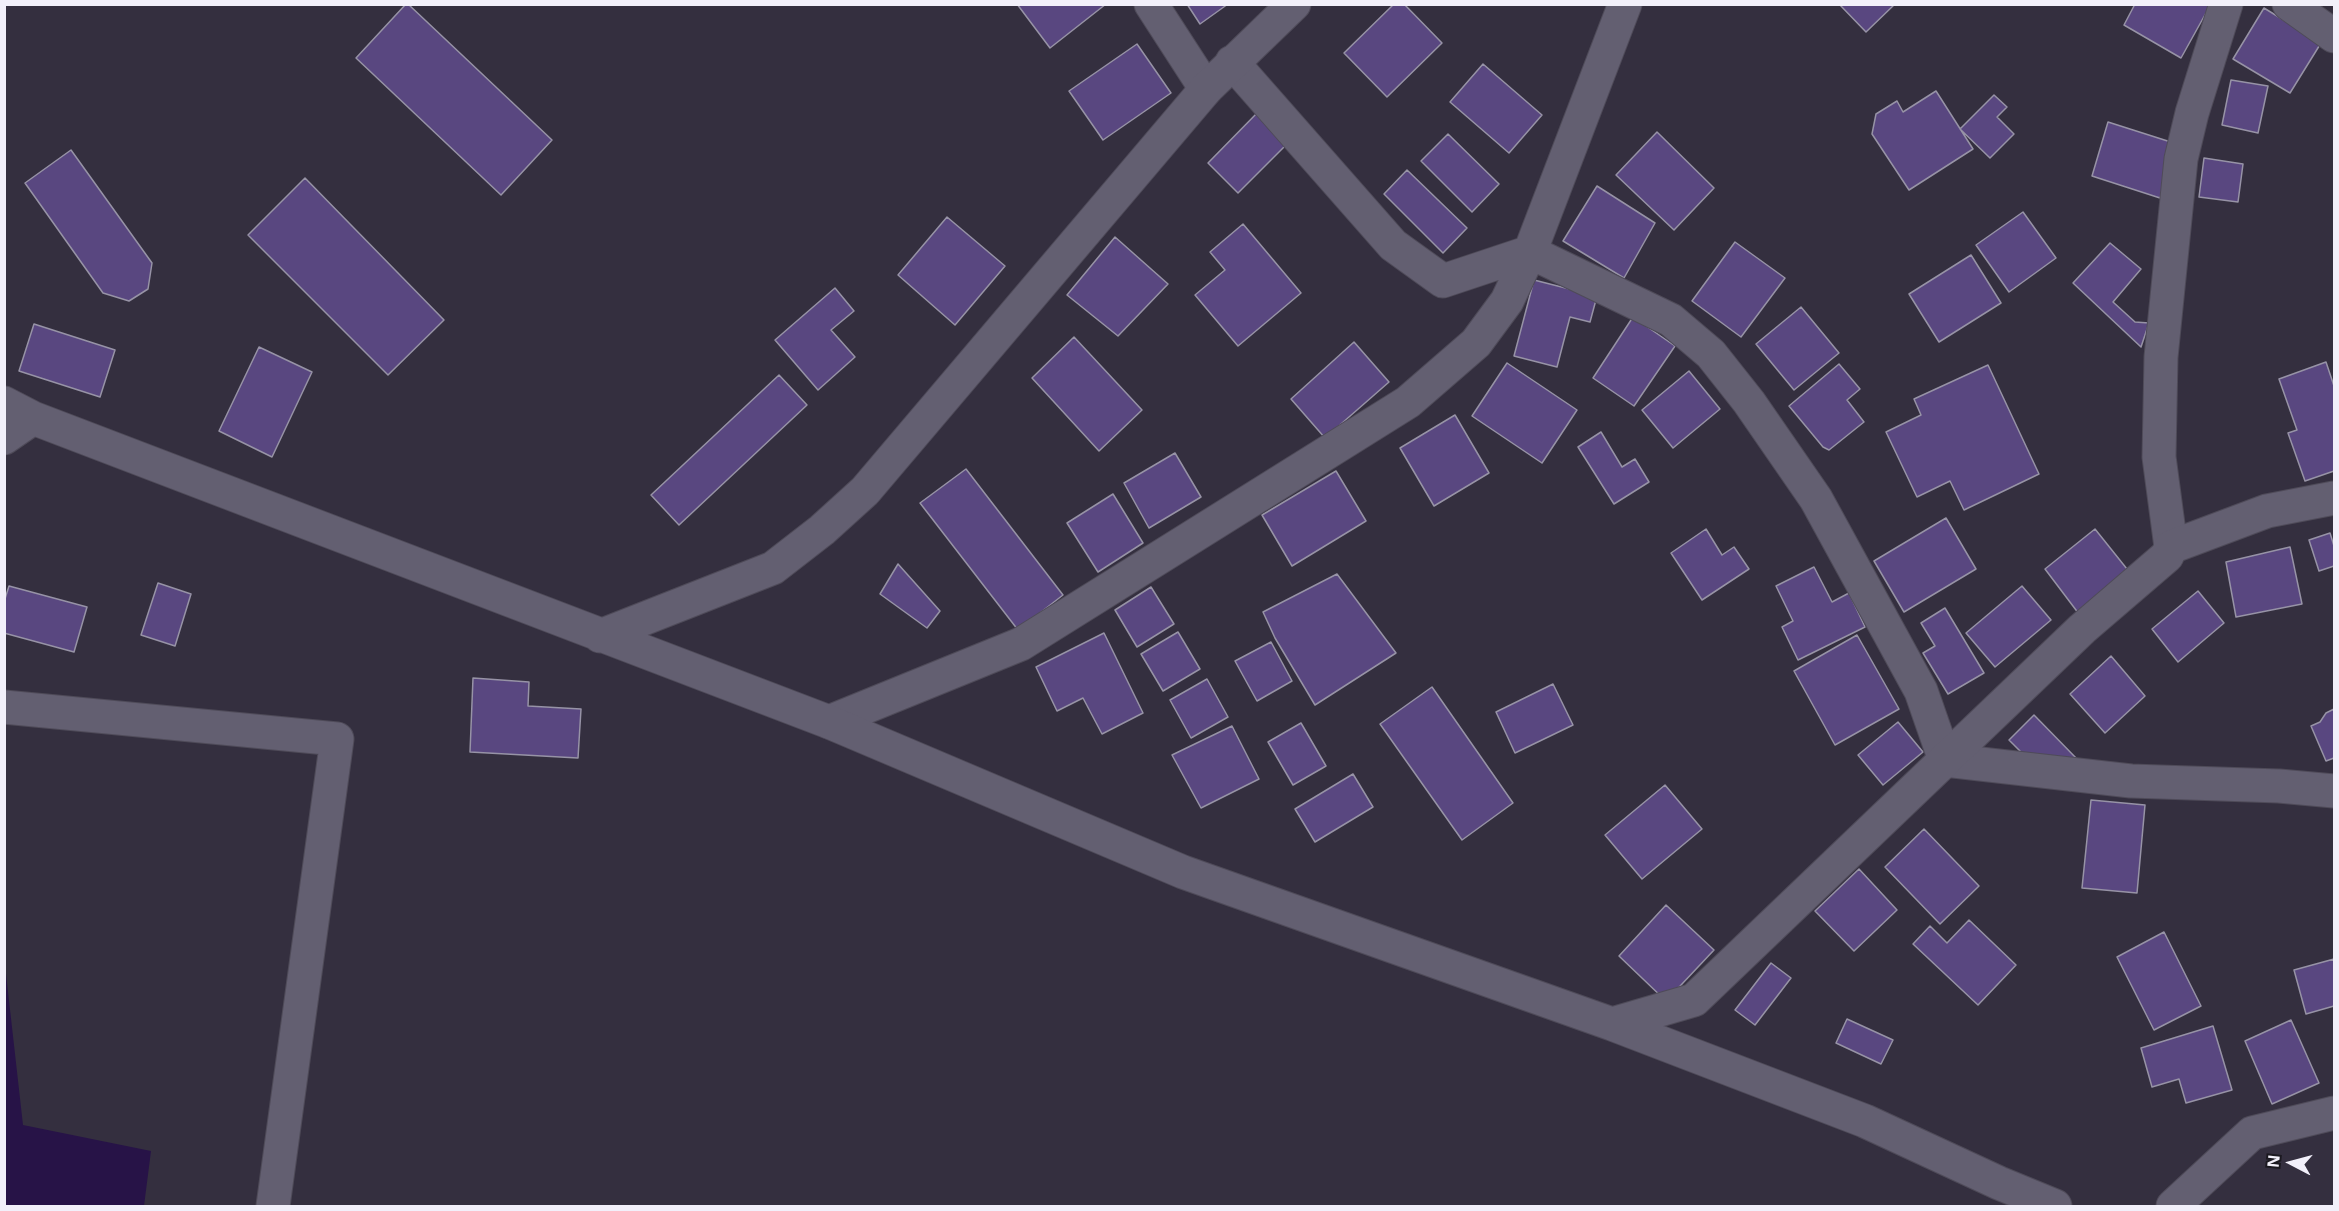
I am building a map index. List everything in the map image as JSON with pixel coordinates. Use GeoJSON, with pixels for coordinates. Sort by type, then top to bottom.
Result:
{"type":"FeatureCollection","features":[{"type":"Feature","properties":{"kind":"street"},"geometry":{"type":"LineString","coordinates":[[1151,4],[1206,89]]}},
{"type":"Feature","properties":{"kind":"street"},"geometry":{"type":"LineString","coordinates":[[600,636],[773,568],[822,530],[865,490],[1206,89],[1294,4]]}},
{"type":"Feature","properties":{"kind":"street"},"geometry":{"type":"LineString","coordinates":[[829,722],[1021,644],[1408,402],[1476,344],[1507,301],[1530,252],[1625,4]]}},
{"type":"Feature","properties":{"kind":"street"},"geometry":{"type":"LineString","coordinates":[[1612,1024],[1694,1000],[2082,629],[2167,556],[2171,547],[2159,457],[2161,357],[2171,252],[2181,159],[2192,113],[2226,4]]}},
{"type":"Feature","properties":{"kind":"street"},"geometry":{"type":"LineString","coordinates":[[2289,4],[2334,36]]}},
{"type":"Feature","properties":{"kind":"street"},"geometry":{"type":"LineString","coordinates":[[1232,62],[1393,245],[1443,281],[1530,252],[1671,320],[1711,354],[1749,402],[1816,499],[1921,691],[1945,760]]}},
{"type":"Feature","properties":{"kind":"street"},"geometry":{"type":"LineString","coordinates":[[4,438],[19,410],[600,636],[829,722],[1183,872],[1612,1024],[1864,1121],[2055,1206]]}},
{"type":"Feature","properties":{"kind":"street"},"geometry":{"type":"LineString","coordinates":[[2171,547],[2267,511],[2334,498]]}},
{"type":"Feature","properties":{"kind":"street"},"geometry":{"type":"LineString","coordinates":[[4,707],[337,739],[273,1206]]}},
{"type":"Feature","properties":{"kind":"street"},"geometry":{"type":"LineString","coordinates":[[1945,760],[2130,781],[2279,786],[2334,791]]}},
{"type":"Feature","properties":{"kind":"street"},"geometry":{"type":"LineString","coordinates":[[2173,1206],[2252,1134],[2334,1113]]}},
{"type":"Feature","properties":{"kind":"shaded area"},"geometry":{"type":"Polygon","coordinates":[[[5,965],[23,1125],[151,1151],[144,1206],[5,1206],[5,965]]]}},
{"type":"Feature","properties":{"kind":"building"},"geometry":{"type":"Polygon","coordinates":[[[406,4],[552,140],[501,195],[356,58],[406,4]]]}},
{"type":"Feature","properties":{"kind":"building"},"geometry":{"type":"Polygon","coordinates":[[[1017,4],[1106,4],[1050,48],[1017,4]]]}},
{"type":"Feature","properties":{"kind":"building"},"geometry":{"type":"Polygon","coordinates":[[[1187,4],[1228,4],[1200,24],[1187,4]]]}},
{"type":"Feature","properties":{"kind":"building"},"geometry":{"type":"Polygon","coordinates":[[[1394,4],[1404,4],[1442,43],[1387,97],[1344,53],[1394,4]]]}},
{"type":"Feature","properties":{"kind":"building"},"geometry":{"type":"Polygon","coordinates":[[[1839,4],[1895,4],[1866,32],[1839,4]]]}},
{"type":"Feature","properties":{"kind":"building"},"geometry":{"type":"Polygon","coordinates":[[[2135,4],[2211,4],[2181,58],[2124,25],[2135,4]]]}},
{"type":"Feature","properties":{"kind":"building"},"geometry":{"type":"Polygon","coordinates":[[[2264,8],[2321,43],[2290,93],[2233,59],[2264,8]]]}},
{"type":"Feature","properties":{"kind":"building"},"geometry":{"type":"Polygon","coordinates":[[[1137,44],[1171,93],[1103,140],[1069,91],[1137,44]]]}},
{"type":"Feature","properties":{"kind":"building"},"geometry":{"type":"Polygon","coordinates":[[[1483,64],[1542,115],[1509,153],[1450,102],[1483,64]]]}},
{"type":"Feature","properties":{"kind":"building"},"geometry":{"type":"Polygon","coordinates":[[[2231,80],[2268,86],[2258,133],[2222,125],[2231,80]]]}},
{"type":"Feature","properties":{"kind":"building"},"geometry":{"type":"Polygon","coordinates":[[[1936,91],[1973,149],[1909,190],[1872,134],[1876,114],[1897,101],[1903,112],[1936,91]]]}},
{"type":"Feature","properties":{"kind":"building"},"geometry":{"type":"Polygon","coordinates":[[[1994,95],[2007,107],[1997,117],[2014,134],[1990,158],[1960,129],[1994,95]]]}},
{"type":"Feature","properties":{"kind":"building"},"geometry":{"type":"Polygon","coordinates":[[[1260,110],[1291,140],[1238,193],[1208,163],[1260,110]]]}},
{"type":"Feature","properties":{"kind":"building"},"geometry":{"type":"Polygon","coordinates":[[[2108,122],[2177,144],[2160,198],[2092,176],[2108,122]]]}},
{"type":"Feature","properties":{"kind":"building"},"geometry":{"type":"Polygon","coordinates":[[[1657,132],[1714,188],[1674,230],[1616,175],[1657,132]]]}},
{"type":"Feature","properties":{"kind":"building"},"geometry":{"type":"Polygon","coordinates":[[[1448,134],[1499,184],[1472,212],[1421,161],[1448,134]]]}},
{"type":"Feature","properties":{"kind":"building"},"geometry":{"type":"Polygon","coordinates":[[[71,150],[152,263],[148,289],[129,301],[103,293],[25,183],[71,150]]]}},
{"type":"Feature","properties":{"kind":"building"},"geometry":{"type":"Polygon","coordinates":[[[2204,158],[2243,164],[2238,202],[2199,197],[2204,158]]]}},
{"type":"Feature","properties":{"kind":"building"},"geometry":{"type":"Polygon","coordinates":[[[1407,170],[1467,228],[1443,253],[1384,194],[1407,170]]]}},
{"type":"Feature","properties":{"kind":"building"},"geometry":{"type":"Polygon","coordinates":[[[305,178],[444,320],[388,375],[248,235],[305,178]]]}},
{"type":"Feature","properties":{"kind":"building"},"geometry":{"type":"Polygon","coordinates":[[[1597,186],[1655,223],[1624,278],[1563,241],[1597,186]]]}},
{"type":"Feature","properties":{"kind":"building"},"geometry":{"type":"Polygon","coordinates":[[[2023,212],[2056,258],[2009,292],[1976,245],[2023,212]]]}},
{"type":"Feature","properties":{"kind":"building"},"geometry":{"type":"Polygon","coordinates":[[[947,217],[1005,266],[955,325],[898,275],[947,217]]]}},
{"type":"Feature","properties":{"kind":"building"},"geometry":{"type":"Polygon","coordinates":[[[1243,224],[1301,293],[1238,346],[1195,295],[1225,270],[1210,252],[1243,224]]]}},
{"type":"Feature","properties":{"kind":"building"},"geometry":{"type":"Polygon","coordinates":[[[1115,237],[1168,284],[1118,336],[1067,295],[1115,237]]]}},
{"type":"Feature","properties":{"kind":"building"},"geometry":{"type":"Polygon","coordinates":[[[1735,242],[1785,278],[1741,337],[1692,301],[1735,242]]]}},
{"type":"Feature","properties":{"kind":"building"},"geometry":{"type":"Polygon","coordinates":[[[2110,243],[2141,269],[2113,302],[2135,322],[2149,323],[2141,347],[2073,283],[2110,243]]]}},
{"type":"Feature","properties":{"kind":"building"},"geometry":{"type":"Polygon","coordinates":[[[1971,255],[2001,303],[1939,342],[1909,294],[1971,255]]]}},
{"type":"Feature","properties":{"kind":"building"},"geometry":{"type":"Polygon","coordinates":[[[1534,280],[1597,296],[1590,322],[1570,317],[1557,367],[1514,356],[1534,280]]]}},
{"type":"Feature","properties":{"kind":"building"},"geometry":{"type":"Polygon","coordinates":[[[835,288],[854,311],[831,330],[855,357],[818,390],[775,340],[835,288]]]}},
{"type":"Feature","properties":{"kind":"building"},"geometry":{"type":"Polygon","coordinates":[[[1801,307],[1839,353],[1794,390],[1756,344],[1801,307]]]}},
{"type":"Feature","properties":{"kind":"building"},"geometry":{"type":"Polygon","coordinates":[[[1633,317],[1675,346],[1634,406],[1593,378],[1633,317]]]}},
{"type":"Feature","properties":{"kind":"building"},"geometry":{"type":"Polygon","coordinates":[[[34,324],[115,350],[100,397],[19,371],[34,324]]]}},
{"type":"Feature","properties":{"kind":"building"},"geometry":{"type":"Polygon","coordinates":[[[1074,337],[1142,410],[1099,451],[1032,378],[1074,337]]]}},
{"type":"Feature","properties":{"kind":"building"},"geometry":{"type":"Polygon","coordinates":[[[1354,342],[1389,382],[1325,438],[1291,399],[1354,342]]]}},
{"type":"Feature","properties":{"kind":"building"},"geometry":{"type":"Polygon","coordinates":[[[259,347],[312,372],[272,457],[219,431],[259,347]]]}},
{"type":"Feature","properties":{"kind":"building"},"geometry":{"type":"Polygon","coordinates":[[[2326,362],[2334,386],[2334,471],[2305,481],[2288,433],[2297,430],[2279,379],[2326,362]]]}},
{"type":"Feature","properties":{"kind":"building"},"geometry":{"type":"Polygon","coordinates":[[[1507,363],[1577,410],[1542,463],[1472,416],[1507,363]]]}},
{"type":"Feature","properties":{"kind":"building"},"geometry":{"type":"Polygon","coordinates":[[[1839,364],[1860,389],[1847,400],[1864,422],[1829,450],[1823,447],[1789,406],[1839,364]]]}},
{"type":"Feature","properties":{"kind":"building"},"geometry":{"type":"Polygon","coordinates":[[[1988,365],[2039,474],[1964,510],[1950,481],[1917,497],[1886,432],[1921,415],[1914,399],[1988,365]]]}},
{"type":"Feature","properties":{"kind":"building"},"geometry":{"type":"Polygon","coordinates":[[[1689,371],[1720,409],[1673,448],[1642,410],[1689,371]]]}},
{"type":"Feature","properties":{"kind":"building"},"geometry":{"type":"Polygon","coordinates":[[[779,375],[807,405],[679,525],[651,495],[779,375]]]}},
{"type":"Feature","properties":{"kind":"building"},"geometry":{"type":"Polygon","coordinates":[[[1455,415],[1489,473],[1434,506],[1400,448],[1455,415]]]}},
{"type":"Feature","properties":{"kind":"building"},"geometry":{"type":"Polygon","coordinates":[[[1601,432],[1622,467],[1635,459],[1649,482],[1614,504],[1578,447],[1601,432]]]}},
{"type":"Feature","properties":{"kind":"building"},"geometry":{"type":"Polygon","coordinates":[[[1175,453],[1201,497],[1149,528],[1124,483],[1175,453]]]}},
{"type":"Feature","properties":{"kind":"building"},"geometry":{"type":"Polygon","coordinates":[[[966,469],[1063,595],[1018,630],[920,503],[966,469]]]}},
{"type":"Feature","properties":{"kind":"building"},"geometry":{"type":"Polygon","coordinates":[[[1336,471],[1366,521],[1292,566],[1262,515],[1336,471]]]}},
{"type":"Feature","properties":{"kind":"building"},"geometry":{"type":"Polygon","coordinates":[[[1113,494],[1143,543],[1098,572],[1067,523],[1113,494]]]}},
{"type":"Feature","properties":{"kind":"building"},"geometry":{"type":"Polygon","coordinates":[[[1946,518],[1976,569],[1904,612],[1874,561],[1946,518]]]}},
{"type":"Feature","properties":{"kind":"building"},"geometry":{"type":"Polygon","coordinates":[[[1706,529],[1722,555],[1734,547],[1749,569],[1702,600],[1671,553],[1706,529]]]}},
{"type":"Feature","properties":{"kind":"building"},"geometry":{"type":"Polygon","coordinates":[[[2095,529],[2131,574],[2079,614],[2045,569],[2095,529]]]}},
{"type":"Feature","properties":{"kind":"building"},"geometry":{"type":"Polygon","coordinates":[[[2330,533],[2334,546],[2334,566],[2319,571],[2309,540],[2330,533]]]}},
{"type":"Feature","properties":{"kind":"building"},"geometry":{"type":"Polygon","coordinates":[[[2290,547],[2302,604],[2236,617],[2226,562],[2290,547]]]}},
{"type":"Feature","properties":{"kind":"building"},"geometry":{"type":"Polygon","coordinates":[[[898,564],[940,611],[927,628],[880,594],[898,564]]]}},
{"type":"Feature","properties":{"kind":"building"},"geometry":{"type":"Polygon","coordinates":[[[1814,567],[1832,602],[1849,593],[1865,627],[1798,660],[1782,627],[1793,621],[1776,586],[1814,567]]]}},
{"type":"Feature","properties":{"kind":"building"},"geometry":{"type":"Polygon","coordinates":[[[1337,574],[1396,653],[1315,705],[1275,638],[1263,612],[1337,574]]]}},
{"type":"Feature","properties":{"kind":"building"},"geometry":{"type":"Polygon","coordinates":[[[158,583],[191,594],[175,646],[141,635],[158,583]]]}},
{"type":"Feature","properties":{"kind":"building"},"geometry":{"type":"Polygon","coordinates":[[[9,586],[87,607],[74,652],[4,633],[4,602],[9,586]]]}},
{"type":"Feature","properties":{"kind":"building"},"geometry":{"type":"Polygon","coordinates":[[[2022,586],[2051,620],[1995,667],[1966,633],[2022,586]]]}},
{"type":"Feature","properties":{"kind":"building"},"geometry":{"type":"Polygon","coordinates":[[[1151,587],[1174,624],[1137,647],[1115,610],[1151,587]]]}},
{"type":"Feature","properties":{"kind":"building"},"geometry":{"type":"Polygon","coordinates":[[[2198,591],[2224,623],[2178,662],[2152,629],[2198,591]]]}},
{"type":"Feature","properties":{"kind":"building"},"geometry":{"type":"Polygon","coordinates":[[[1945,608],[1984,673],[1948,694],[1923,653],[1935,646],[1921,623],[1945,608]]]}},
{"type":"Feature","properties":{"kind":"building"},"geometry":{"type":"Polygon","coordinates":[[[1178,632],[1200,669],[1163,691],[1141,654],[1178,632]]]}},
{"type":"Feature","properties":{"kind":"building"},"geometry":{"type":"Polygon","coordinates":[[[1104,633],[1143,713],[1102,734],[1083,698],[1057,711],[1036,667],[1104,633]]]}},
{"type":"Feature","properties":{"kind":"building"},"geometry":{"type":"Polygon","coordinates":[[[1857,635],[1899,709],[1835,745],[1794,671],[1857,635]]]}},
{"type":"Feature","properties":{"kind":"building"},"geometry":{"type":"Polygon","coordinates":[[[1271,642],[1292,681],[1257,701],[1235,661],[1271,642]]]}},
{"type":"Feature","properties":{"kind":"building"},"geometry":{"type":"Polygon","coordinates":[[[2111,656],[2145,696],[2105,733],[2070,694],[2111,656]]]}},
{"type":"Feature","properties":{"kind":"building"},"geometry":{"type":"Polygon","coordinates":[[[473,678],[529,682],[528,706],[581,709],[578,758],[470,752],[473,678]]]}},
{"type":"Feature","properties":{"kind":"building"},"geometry":{"type":"Polygon","coordinates":[[[1207,679],[1228,717],[1191,738],[1170,700],[1207,679]]]}},
{"type":"Feature","properties":{"kind":"building"},"geometry":{"type":"Polygon","coordinates":[[[1553,684],[1573,725],[1515,753],[1496,712],[1553,684]]]}},
{"type":"Feature","properties":{"kind":"building"},"geometry":{"type":"Polygon","coordinates":[[[1432,687],[1513,803],[1462,840],[1380,724],[1432,687]]]}},
{"type":"Feature","properties":{"kind":"building"},"geometry":{"type":"Polygon","coordinates":[[[2334,709],[2334,758],[2326,761],[2311,726],[2320,722],[2326,713],[2334,709]]]}},
{"type":"Feature","properties":{"kind":"building"},"geometry":{"type":"Polygon","coordinates":[[[2034,715],[2078,760],[2024,755],[2009,740],[2034,715]]]}},
{"type":"Feature","properties":{"kind":"building"},"geometry":{"type":"Polygon","coordinates":[[[1898,722],[1923,752],[1883,785],[1858,755],[1898,722]]]}},
{"type":"Feature","properties":{"kind":"building"},"geometry":{"type":"Polygon","coordinates":[[[1301,723],[1326,766],[1293,785],[1268,742],[1301,723]]]}},
{"type":"Feature","properties":{"kind":"building"},"geometry":{"type":"Polygon","coordinates":[[[1232,726],[1259,779],[1201,808],[1172,755],[1232,726]]]}},
{"type":"Feature","properties":{"kind":"building"},"geometry":{"type":"Polygon","coordinates":[[[1353,774],[1373,807],[1315,842],[1295,809],[1353,774]]]}},
{"type":"Feature","properties":{"kind":"building"},"geometry":{"type":"Polygon","coordinates":[[[1665,785],[1702,829],[1642,879],[1605,835],[1665,785]]]}},
{"type":"Feature","properties":{"kind":"building"},"geometry":{"type":"Polygon","coordinates":[[[2091,800],[2145,805],[2137,893],[2082,888],[2091,800]]]}},
{"type":"Feature","properties":{"kind":"building"},"geometry":{"type":"Polygon","coordinates":[[[1924,829],[1979,886],[1940,924],[1885,867],[1924,829]]]}},
{"type":"Feature","properties":{"kind":"building"},"geometry":{"type":"Polygon","coordinates":[[[1859,869],[1897,910],[1854,951],[1815,911],[1859,869]]]}},
{"type":"Feature","properties":{"kind":"building"},"geometry":{"type":"Polygon","coordinates":[[[1666,905],[1714,950],[1666,1001],[1619,956],[1666,905]]]}},
{"type":"Feature","properties":{"kind":"building"},"geometry":{"type":"Polygon","coordinates":[[[1969,920],[2016,965],[1978,1005],[1913,944],[1930,926],[1947,943],[1969,920]]]}},
{"type":"Feature","properties":{"kind":"building"},"geometry":{"type":"Polygon","coordinates":[[[2164,932],[2201,1006],[2154,1030],[2117,957],[2164,932]]]}},
{"type":"Feature","properties":{"kind":"building"},"geometry":{"type":"Polygon","coordinates":[[[2334,959],[2334,1006],[2306,1014],[2294,970],[2334,959]]]}},
{"type":"Feature","properties":{"kind":"building"},"geometry":{"type":"Polygon","coordinates":[[[1771,963],[1791,978],[1755,1025],[1735,1010],[1771,963]]]}},
{"type":"Feature","properties":{"kind":"building"},"geometry":{"type":"Polygon","coordinates":[[[1847,1019],[1893,1040],[1881,1064],[1836,1043],[1847,1019]]]}},
{"type":"Feature","properties":{"kind":"building"},"geometry":{"type":"Polygon","coordinates":[[[2291,1020],[2319,1083],[2272,1104],[2245,1041],[2291,1020]]]}},
{"type":"Feature","properties":{"kind":"building"},"geometry":{"type":"Polygon","coordinates":[[[2213,1026],[2232,1090],[2186,1103],[2179,1079],[2152,1087],[2141,1048],[2213,1026]]]}}]}
